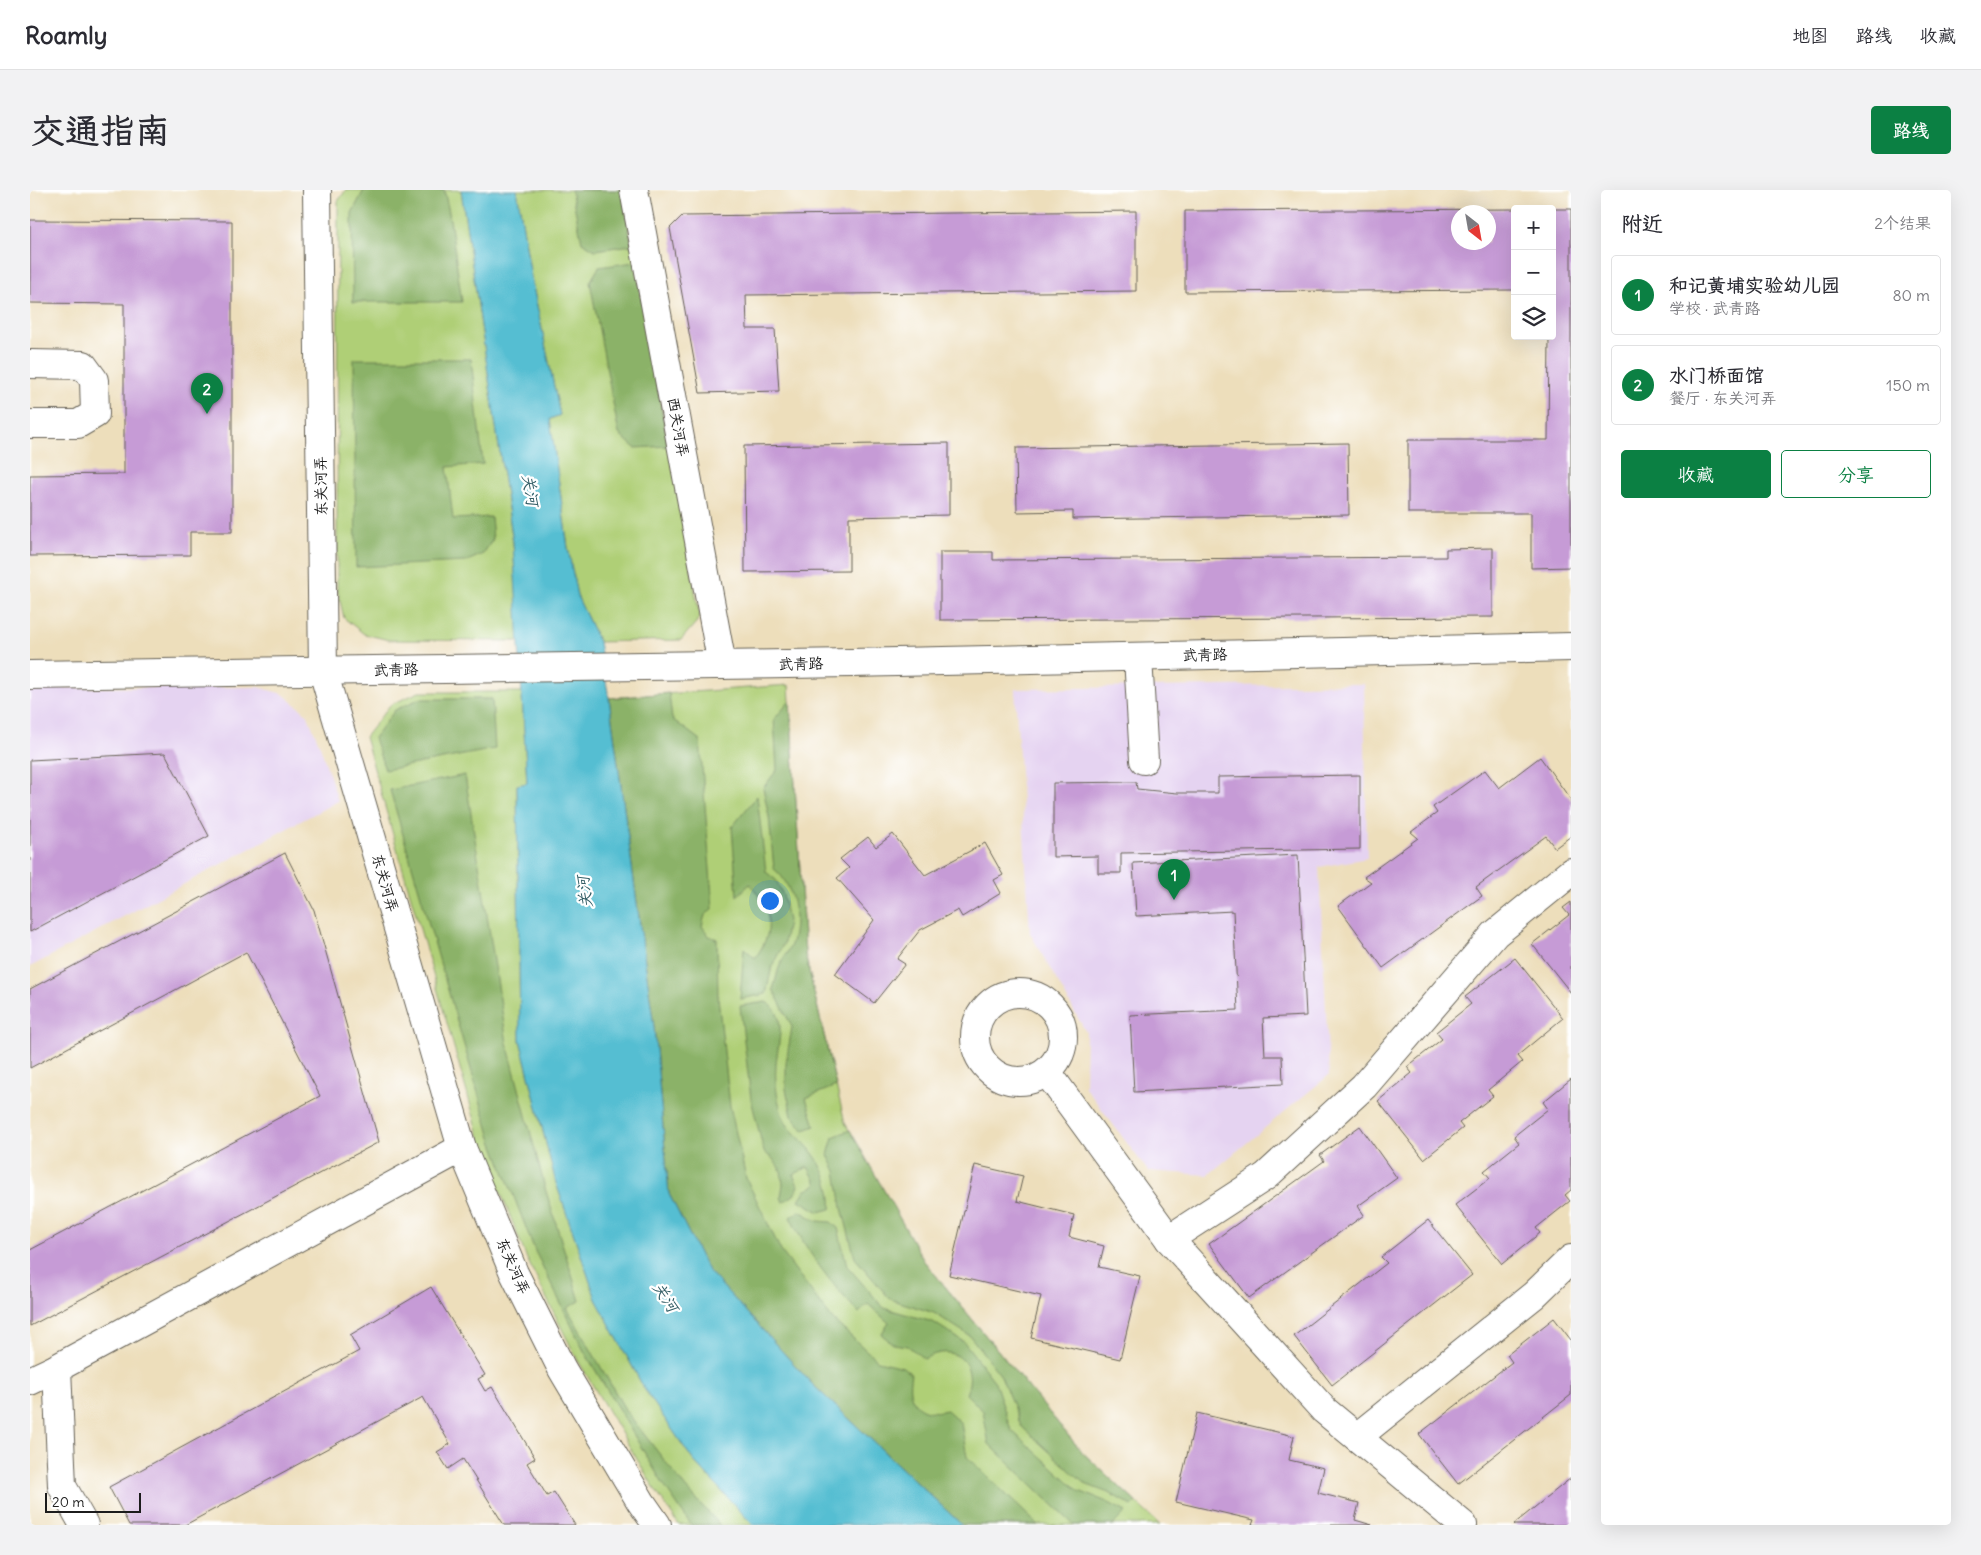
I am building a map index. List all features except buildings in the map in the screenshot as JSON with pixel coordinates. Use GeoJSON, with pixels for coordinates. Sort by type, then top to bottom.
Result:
{"type":"FeatureCollection","features":[{"type":"Feature","properties":{"kind":"street","name":"东关河弄"},"geometry":{"type":"LineString","coordinates":[[318,190],[323,671],[462,1148],[514,1273],[562,1369],[656,1525]]}},
{"type":"Feature","properties":{"kind":"street","name":"西关河弄"},"geometry":{"type":"LineString","coordinates":[[634,190],[722,665]]}},
{"type":"Feature","properties":{"kind":"street"},"geometry":{"type":"LineString","coordinates":[[30,364],[83,364],[94,380],[95,414],[78,424],[30,424]]}},
{"type":"Feature","properties":{"kind":"street","name":"武青路"},"geometry":{"type":"LineString","coordinates":[[30,675],[722,665],[1571,647]]}},
{"type":"Feature","properties":{"kind":"street"},"geometry":{"type":"LineString","coordinates":[[1138,657],[1144,760]]}},
{"type":"Feature","properties":{"kind":"street"},"geometry":{"type":"LineString","coordinates":[[1169,1239],[1274,1169],[1364,1086],[1495,934],[1571,872]]}},
{"type":"Feature","properties":{"kind":"street"},"geometry":{"type":"LineString","coordinates":[[1047,1072],[1169,1239],[1324,1410],[1464,1525]]}},
{"type":"Feature","properties":{"kind":"street"},"geometry":{"type":"LineString","coordinates":[[30,1381],[462,1148]]}},
{"type":"Feature","properties":{"kind":"street"},"geometry":{"type":"LineString","coordinates":[[1358,1437],[1534,1295],[1571,1259]]}},
{"type":"Feature","properties":{"kind":"street"},"geometry":{"type":"LineString","coordinates":[[57,1368],[62,1486],[84,1525]]}},
{"type":"Feature","properties":{"kind":"shaded area"},"geometry":{"type":"Polygon","coordinates":[[[1364,684],[1367,858],[1319,867],[1329,1075],[1208,1175],[1148,1171],[1085,1087],[1086,1032],[1030,933],[1015,689],[1364,684]]]}},
{"type":"Feature","properties":{"kind":"shaded area"},"geometry":{"type":"Polygon","coordinates":[[[258,687],[283,694],[307,714],[320,746],[338,801],[30,967],[30,688],[258,687]]]}},
{"type":"Feature","properties":{"kind":"green space"},"geometry":{"type":"Polygon","coordinates":[[[346,190],[461,190],[513,542],[520,641],[389,640],[364,634],[344,618],[337,588],[338,201],[346,190]]]}},
{"type":"Feature","properties":{"kind":"green space"},"geometry":{"type":"Polygon","coordinates":[[[364,190],[444,190],[462,302],[353,302],[352,213],[364,190]]]}},
{"type":"Feature","properties":{"kind":"green space"},"geometry":{"type":"Polygon","coordinates":[[[517,190],[622,190],[700,618],[681,640],[599,642],[577,596],[568,548],[550,419],[560,415],[531,277],[517,190]]]}},
{"type":"Feature","properties":{"kind":"green space"},"geometry":{"type":"Polygon","coordinates":[[[571,190],[622,190],[632,245],[595,250],[582,242],[571,190]]]}},
{"type":"Feature","properties":{"kind":"green space"},"geometry":{"type":"Polygon","coordinates":[[[635,262],[668,446],[635,448],[619,434],[590,282],[599,267],[635,262]]]}},
{"type":"Feature","properties":{"kind":"green space"},"geometry":{"type":"Polygon","coordinates":[[[354,359],[471,359],[483,464],[447,467],[453,519],[491,517],[493,539],[483,554],[465,562],[356,567],[354,359]]]}},
{"type":"Feature","properties":{"kind":"green space"},"geometry":{"type":"Polygon","coordinates":[[[789,685],[805,954],[845,1123],[924,1261],[1082,1452],[1160,1525],[962,1525],[669,1194],[654,1027],[609,698],[789,685]]]}},
{"type":"Feature","properties":{"kind":"green space"},"geometry":{"type":"Polygon","coordinates":[[[419,692],[522,692],[527,784],[517,785],[520,1040],[556,1183],[596,1299],[645,1390],[693,1460],[753,1525],[679,1525],[656,1491],[577,1359],[527,1259],[482,1145],[365,737],[390,705],[419,692]]]}},
{"type":"Feature","properties":{"kind":"green space"},"geometry":{"type":"Polygon","coordinates":[[[669,693],[672,719],[700,740],[713,909],[705,915],[702,926],[709,936],[717,939],[718,997],[730,1106],[746,1178],[781,1251],[833,1320],[878,1361],[903,1367],[911,1374],[910,1392],[916,1405],[929,1411],[947,1410],[961,1423],[967,1457],[1038,1525],[962,1525],[812,1384],[707,1269],[669,1194],[654,1027],[609,698],[669,693]]]}},
{"type":"Feature","properties":{"kind":"green space"},"geometry":{"type":"Polygon","coordinates":[[[419,699],[492,699],[495,749],[385,770],[374,738],[395,710],[419,699]]]}},
{"type":"Feature","properties":{"kind":"green space"},"geometry":{"type":"Polygon","coordinates":[[[790,701],[805,954],[836,1086],[806,1098],[815,1126],[804,1130],[792,1116],[786,1089],[786,1063],[792,1027],[773,989],[782,960],[792,942],[795,913],[786,884],[774,869],[769,817],[763,788],[777,770],[774,719],[790,701]]]}},
{"type":"Feature","properties":{"kind":"green space"},"geometry":{"type":"Polygon","coordinates":[[[465,775],[507,1043],[545,1188],[580,1301],[567,1308],[626,1411],[685,1487],[720,1525],[691,1525],[663,1484],[584,1351],[535,1251],[491,1138],[390,790],[465,775]]]}},
{"type":"Feature","properties":{"kind":"green space"},"geometry":{"type":"Polygon","coordinates":[[[757,796],[766,872],[776,880],[783,895],[788,921],[784,943],[772,966],[766,994],[740,999],[744,948],[755,958],[766,938],[768,920],[763,903],[750,884],[737,896],[732,827],[757,796]]]}},
{"type":"Feature","properties":{"kind":"green space"},"geometry":{"type":"Polygon","coordinates":[[[766,1002],[773,1007],[780,1022],[776,1078],[777,1095],[782,1113],[788,1125],[809,1148],[820,1165],[827,1179],[831,1194],[831,1209],[819,1212],[799,1200],[805,1191],[817,1184],[808,1167],[793,1175],[799,1186],[794,1195],[783,1202],[781,1197],[783,1184],[781,1171],[773,1159],[764,1152],[751,1099],[740,1006],[766,1002]]]}},
{"type":"Feature","properties":{"kind":"green space"},"geometry":{"type":"Polygon","coordinates":[[[850,1130],[924,1261],[1082,1452],[1136,1502],[1132,1506],[1111,1494],[1085,1484],[1021,1426],[1001,1376],[970,1336],[934,1313],[890,1299],[855,1258],[842,1208],[836,1171],[828,1155],[833,1137],[850,1130]]]}},
{"type":"Feature","properties":{"kind":"green space"},"geometry":{"type":"Polygon","coordinates":[[[800,1211],[817,1221],[831,1222],[838,1228],[847,1266],[884,1308],[933,1322],[964,1342],[995,1382],[1011,1430],[1079,1491],[1126,1512],[1113,1525],[1074,1525],[989,1444],[983,1411],[966,1394],[969,1373],[961,1358],[954,1354],[945,1353],[935,1354],[924,1359],[908,1346],[893,1344],[881,1334],[889,1323],[868,1304],[859,1313],[812,1256],[790,1217],[800,1211]]]}},
{"type":"Feature","properties":{"kind":"water","name":"关河"},"geometry":{"type":"Polygon","coordinates":[[[461,190],[517,190],[531,277],[560,415],[550,419],[568,548],[577,596],[599,642],[609,698],[654,1027],[669,1194],[707,1269],[812,1384],[962,1525],[753,1525],[693,1460],[645,1390],[596,1299],[556,1183],[520,1040],[517,785],[527,783],[513,542],[461,190]]]}},
{"type":"Feature","properties":{"kind":"place","name":"水门桥面馆"},"geometry":{"type":"Point","coordinates":[207,414]}},
{"type":"Feature","properties":{"kind":"place","name":"和记黄埔实验幼儿园"},"geometry":{"type":"Point","coordinates":[1174,900]}}]}
